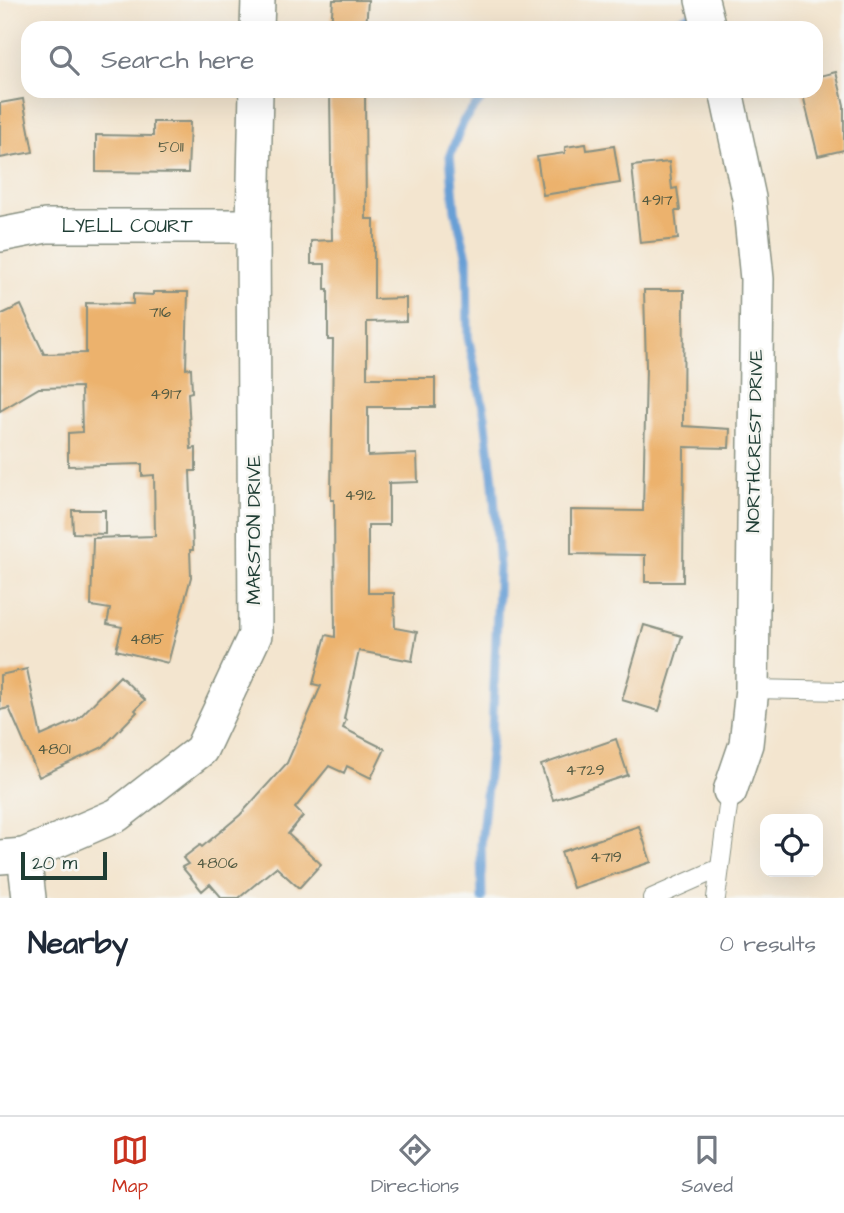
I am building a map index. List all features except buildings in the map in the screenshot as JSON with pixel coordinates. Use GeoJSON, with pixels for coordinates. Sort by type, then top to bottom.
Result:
{"type":"FeatureCollection","features":[{"type":"Feature","properties":{"kind":"street"},"geometry":{"type":"LineString","coordinates":[[257,21],[258,0]]}},
{"type":"Feature","properties":{"kind":"street"},"geometry":{"type":"LineString","coordinates":[[702,0],[707,21]]}},
{"type":"Feature","properties":{"kind":"street","name":"MARSTON DRIVE"},"geometry":{"type":"LineString","coordinates":[[12,856],[117,815],[201,750],[255,635],[253,226],[256,98]]}},
{"type":"Feature","properties":{"kind":"street","name":"NORTHCREST DRIVE"},"geometry":{"type":"LineString","coordinates":[[728,98],[749,198],[757,279],[752,689],[746,744],[730,791]]}},
{"type":"Feature","properties":{"kind":"street","name":"LYELL COURT"},"geometry":{"type":"LineString","coordinates":[[0,235],[46,226],[253,226]]}},
{"type":"Feature","properties":{"kind":"street"},"geometry":{"type":"LineString","coordinates":[[12,856],[29,898]]}},
{"type":"Feature","properties":{"kind":"lane"},"geometry":{"type":"LineString","coordinates":[[752,689],[844,691]]}},
{"type":"Feature","properties":{"kind":"lane"},"geometry":{"type":"LineString","coordinates":[[716,898],[730,791]]}},
{"type":"Feature","properties":{"kind":"lane"},"geometry":{"type":"LineString","coordinates":[[652,898],[720,868]]}},
{"type":"Feature","properties":{"kind":"waterway"},"geometry":{"type":"LineString","coordinates":[[677,21],[698,12]]}},
{"type":"Feature","properties":{"kind":"waterway"},"geometry":{"type":"LineString","coordinates":[[482,98],[464,120],[450,155],[455,210],[467,257],[468,337],[485,416],[499,566],[492,735],[481,844],[482,898]]}}]}
